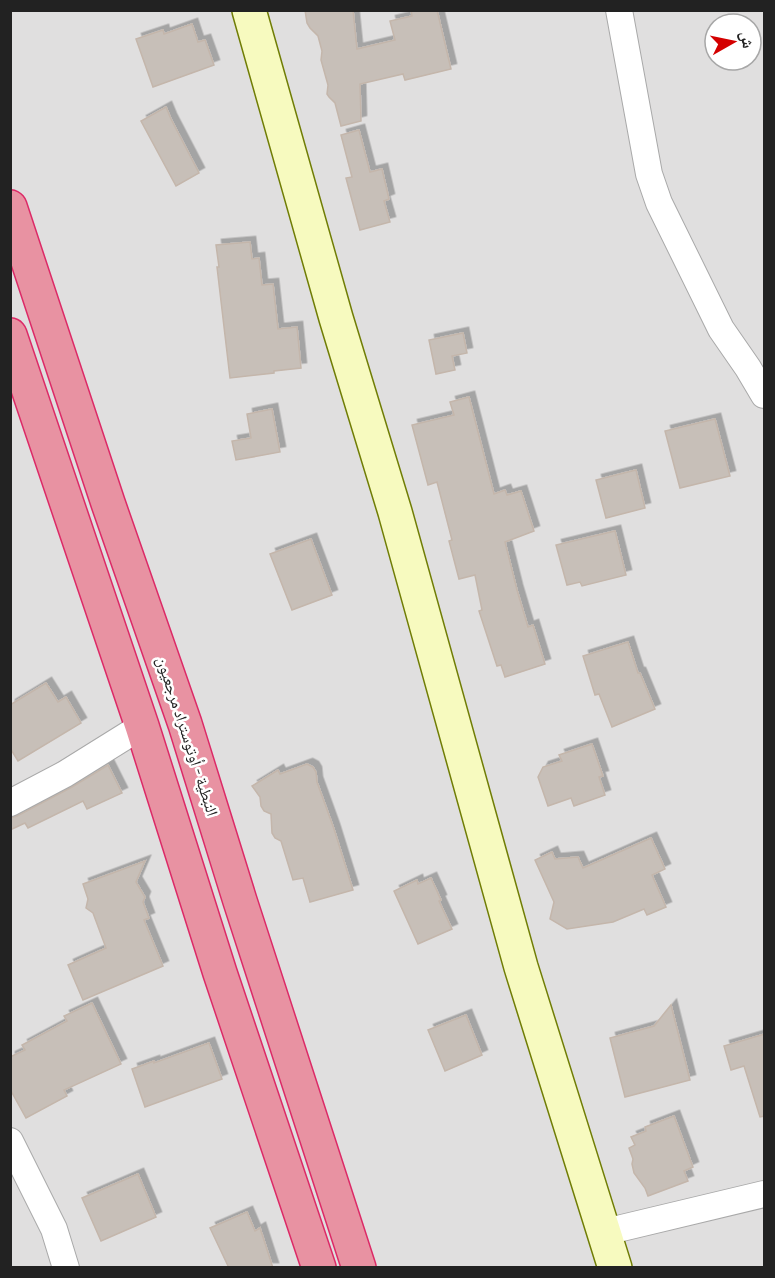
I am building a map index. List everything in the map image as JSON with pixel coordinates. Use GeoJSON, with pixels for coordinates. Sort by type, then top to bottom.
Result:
{"type":"FeatureCollection","features":[{"type":"Feature","properties":{"kind":"highway","name":"النبطية - أوتوستراد مرجعيون"},"geometry":{"type":"LineString","coordinates":[[10,207],[108,503],[185,724],[240,901],[360,1268]]}},
{"type":"Feature","properties":{"kind":"highway"},"geometry":{"type":"LineString","coordinates":[[10,335],[142,726],[220,973],[319,1268]]}},
{"type":"Feature","properties":{"kind":"street"},"geometry":{"type":"LineString","coordinates":[[249,10],[336,318],[399,524],[522,967],[615,1268]]}},
{"type":"Feature","properties":{"kind":"street"},"geometry":{"type":"LineString","coordinates":[[619,10],[649,174],[659,203],[721,329],[765,395]]}},
{"type":"Feature","properties":{"kind":"street"},"geometry":{"type":"LineString","coordinates":[[10,802],[65,774],[142,726]]}},
{"type":"Feature","properties":{"kind":"street"},"geometry":{"type":"LineString","coordinates":[[10,1141],[54,1229],[66,1268]]}},
{"type":"Feature","properties":{"kind":"street"},"geometry":{"type":"LineString","coordinates":[[605,1232],[765,1194]]}},
{"type":"Feature","properties":{"kind":"shaded area"},"geometry":{"type":"Polygon","coordinates":[[[11,11],[764,11],[764,1267],[11,1267],[11,11]]]}},
{"type":"Feature","properties":{"kind":"building"},"geometry":{"type":"Polygon","coordinates":[[[305,10],[353,10],[357,49],[395,40],[390,21],[412,16],[411,10],[437,10],[451,69],[405,80],[403,74],[360,84],[361,121],[341,126],[335,103],[327,94],[328,85],[321,60],[322,51],[318,36],[307,23],[305,10]]]}},
{"type":"Feature","properties":{"kind":"building"},"geometry":{"type":"Polygon","coordinates":[[[192,24],[198,42],[205,40],[214,65],[153,87],[136,39],[163,30],[164,34],[192,24]]]}},
{"type":"Feature","properties":{"kind":"building"},"geometry":{"type":"Polygon","coordinates":[[[166,107],[199,173],[176,186],[141,121],[166,107]]]}},
{"type":"Feature","properties":{"kind":"building"},"geometry":{"type":"Polygon","coordinates":[[[359,130],[370,172],[382,169],[389,199],[384,201],[390,222],[360,230],[346,178],[352,177],[341,135],[359,130]]]}},
{"type":"Feature","properties":{"kind":"building"},"geometry":{"type":"Polygon","coordinates":[[[250,242],[252,259],[259,258],[262,285],[273,284],[278,329],[297,327],[301,368],[230,378],[216,245],[250,242]]]}},
{"type":"Feature","properties":{"kind":"building"},"geometry":{"type":"Polygon","coordinates":[[[463,333],[467,353],[452,356],[455,370],[436,374],[429,340],[463,333]]]}},
{"type":"Feature","properties":{"kind":"building"},"geometry":{"type":"Polygon","coordinates":[[[469,397],[494,494],[505,490],[507,495],[521,491],[534,531],[505,542],[528,627],[533,625],[545,664],[505,677],[501,665],[497,666],[479,611],[482,610],[475,575],[459,579],[437,482],[428,485],[412,425],[454,415],[450,402],[469,397]]]}},
{"type":"Feature","properties":{"kind":"building"},"geometry":{"type":"Polygon","coordinates":[[[272,409],[280,452],[236,460],[232,441],[251,438],[247,414],[272,409]]]}},
{"type":"Feature","properties":{"kind":"building"},"geometry":{"type":"Polygon","coordinates":[[[715,419],[730,476],[680,488],[665,431],[715,419]]]}},
{"type":"Feature","properties":{"kind":"building"},"geometry":{"type":"Polygon","coordinates":[[[636,470],[645,508],[606,518],[596,480],[636,470]]]}},
{"type":"Feature","properties":{"kind":"building"},"geometry":{"type":"Polygon","coordinates":[[[615,531],[626,575],[582,586],[580,582],[567,585],[556,545],[615,531]]]}},
{"type":"Feature","properties":{"kind":"building"},"geometry":{"type":"Polygon","coordinates":[[[311,539],[332,595],[292,610],[270,554],[311,539]]]}},
{"type":"Feature","properties":{"kind":"building"},"geometry":{"type":"Polygon","coordinates":[[[628,642],[638,673],[640,673],[655,709],[612,727],[599,694],[595,695],[583,656],[628,642]]]}},
{"type":"Feature","properties":{"kind":"building"},"geometry":{"type":"Polygon","coordinates":[[[46,683],[58,702],[66,697],[81,723],[18,761],[10,748],[10,705],[46,683]]]}},
{"type":"Feature","properties":{"kind":"building"},"geometry":{"type":"Polygon","coordinates":[[[592,744],[603,776],[599,777],[605,795],[574,806],[571,798],[548,806],[538,777],[543,767],[562,761],[559,755],[592,744]]]}},
{"type":"Feature","properties":{"kind":"building"},"geometry":{"type":"Polygon","coordinates":[[[307,764],[316,772],[317,782],[353,890],[310,902],[303,878],[293,880],[281,841],[272,833],[271,814],[264,811],[260,797],[252,786],[278,770],[280,774],[307,764]]]}},
{"type":"Feature","properties":{"kind":"building"},"geometry":{"type":"Polygon","coordinates":[[[108,765],[122,793],[87,809],[83,801],[28,828],[25,823],[10,830],[10,818],[72,787],[108,765]]]}},
{"type":"Feature","properties":{"kind":"building"},"geometry":{"type":"Polygon","coordinates":[[[651,838],[665,869],[652,875],[666,907],[647,915],[644,909],[613,922],[567,929],[550,919],[554,902],[535,860],[552,852],[555,859],[578,857],[583,868],[651,838]]]}},
{"type":"Feature","properties":{"kind":"building"},"geometry":{"type":"Polygon","coordinates":[[[145,861],[136,882],[145,897],[143,902],[149,918],[144,920],[163,966],[83,1000],[68,965],[106,948],[93,913],[86,908],[88,899],[83,884],[145,861]]]}},
{"type":"Feature","properties":{"kind":"building"},"geometry":{"type":"Polygon","coordinates":[[[431,878],[452,929],[418,944],[394,891],[417,880],[418,884],[431,878]]]}},
{"type":"Feature","properties":{"kind":"building"},"geometry":{"type":"Polygon","coordinates":[[[92,1003],[121,1064],[64,1090],[67,1096],[26,1118],[10,1089],[10,1057],[25,1050],[22,1045],[67,1021],[64,1016],[92,1003]]]}},
{"type":"Feature","properties":{"kind":"building"},"geometry":{"type":"Polygon","coordinates":[[[671,1005],[690,1080],[625,1097],[610,1038],[654,1026],[671,1005]]]}},
{"type":"Feature","properties":{"kind":"building"},"geometry":{"type":"Polygon","coordinates":[[[466,1015],[482,1055],[445,1071],[428,1030],[466,1015]]]}},
{"type":"Feature","properties":{"kind":"building"},"geometry":{"type":"Polygon","coordinates":[[[765,1034],[765,1116],[760,1117],[744,1066],[731,1070],[724,1046],[765,1034]]]}},
{"type":"Feature","properties":{"kind":"building"},"geometry":{"type":"Polygon","coordinates":[[[209,1043],[222,1079],[145,1107],[132,1069],[209,1043]]]}},
{"type":"Feature","properties":{"kind":"building"},"geometry":{"type":"Polygon","coordinates":[[[674,1116],[693,1167],[684,1171],[688,1181],[648,1196],[634,1173],[629,1148],[635,1145],[631,1137],[646,1131],[645,1127],[674,1116]]]}},
{"type":"Feature","properties":{"kind":"building"},"geometry":{"type":"Polygon","coordinates":[[[138,1174],[156,1217],[101,1241],[82,1198],[138,1174]]]}},
{"type":"Feature","properties":{"kind":"building"},"geometry":{"type":"Polygon","coordinates":[[[247,1212],[255,1231],[260,1228],[273,1268],[229,1268],[210,1228],[247,1212]]]}}]}
